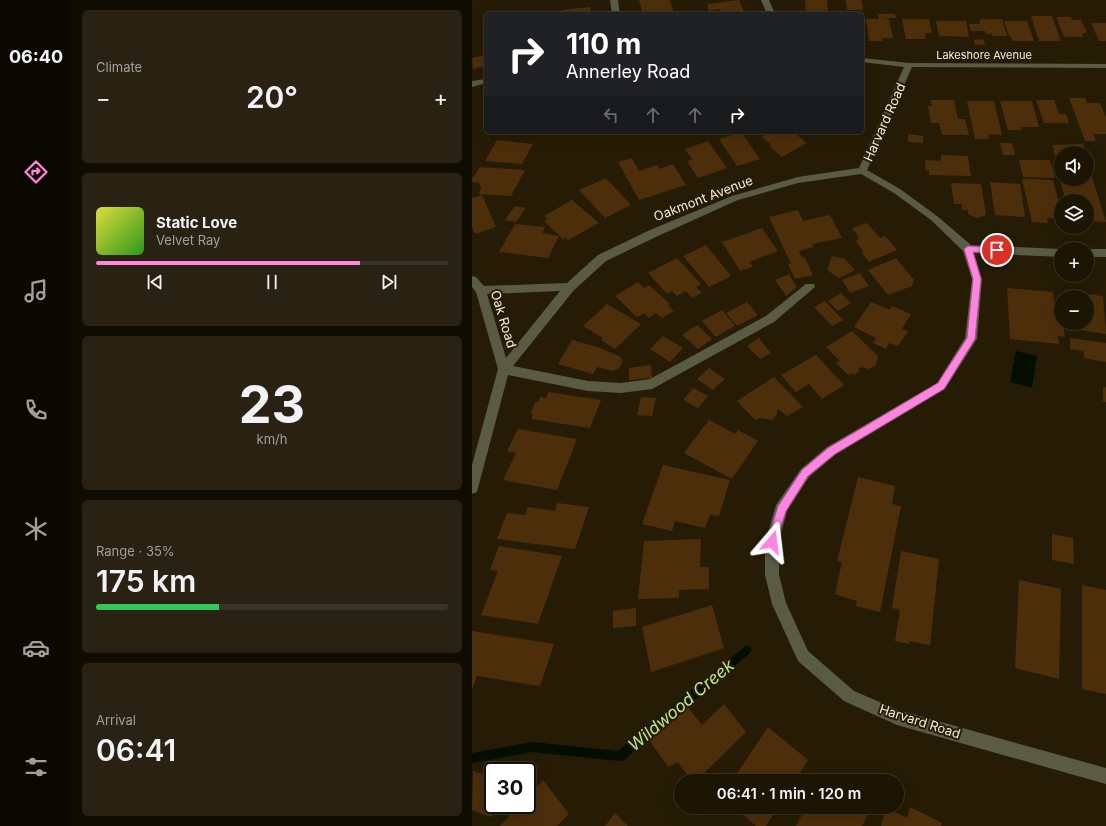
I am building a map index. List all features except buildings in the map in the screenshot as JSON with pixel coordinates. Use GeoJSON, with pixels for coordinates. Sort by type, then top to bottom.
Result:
{"type":"FeatureCollection","features":[{"type":"Feature","properties":{"kind":"street"},"geometry":{"type":"LineString","coordinates":[[614,0],[616,12]]}},
{"type":"Feature","properties":{"kind":"street"},"geometry":{"type":"LineString","coordinates":[[765,0],[770,12]]}},
{"type":"Feature","properties":{"kind":"street","name":"Lakeshore Avenue"},"geometry":{"type":"LineString","coordinates":[[864,60],[909,65],[1106,66]]}},
{"type":"Feature","properties":{"kind":"street","name":"Harvard Road"},"geometry":{"type":"LineString","coordinates":[[909,65],[862,171],[897,191],[934,218],[968,249],[977,279],[971,339],[941,386],[831,451],[805,473],[782,509],[772,542],[772,575],[779,604],[803,656],[850,696],[897,717],[1106,776]]}},
{"type":"Feature","properties":{"kind":"street"},"geometry":{"type":"LineString","coordinates":[[472,84],[484,81]]}},
{"type":"Feature","properties":{"kind":"street","name":"Oakmont Avenue"},"geometry":{"type":"LineString","coordinates":[[472,488],[504,369],[570,287],[602,258],[654,233],[735,198],[798,180],[862,171]]}},
{"type":"Feature","properties":{"kind":"street"},"geometry":{"type":"LineString","coordinates":[[968,249],[1054,253]]}},
{"type":"Feature","properties":{"kind":"street"},"geometry":{"type":"LineString","coordinates":[[1094,253],[1106,253]]}},
{"type":"Feature","properties":{"kind":"street","name":"Oak Road"},"geometry":{"type":"LineString","coordinates":[[472,280],[481,290],[504,369]]}},
{"type":"Feature","properties":{"kind":"street"},"geometry":{"type":"LineString","coordinates":[[481,290],[570,287]]}},
{"type":"Feature","properties":{"kind":"street"},"geometry":{"type":"LineString","coordinates":[[504,369],[588,386],[621,388],[652,384],[770,319],[810,287]]}},
{"type":"Feature","properties":{"kind":"shaded area"},"geometry":{"type":"Polygon","coordinates":[[[1016,351],[1037,356],[1032,388],[1010,382],[1016,351]]]}},
{"type":"Feature","properties":{"kind":"waterway","name":"Wildwood Creek"},"geometry":{"type":"LineString","coordinates":[[472,758],[532,747],[620,756],[747,650]]}},
{"type":"Feature","properties":{"kind":"route"},"geometry":{"type":"LineString","coordinates":[[772,542],[782,509],[805,473],[831,451],[941,386],[971,339],[977,279],[968,249],[997,250]]}}]}
